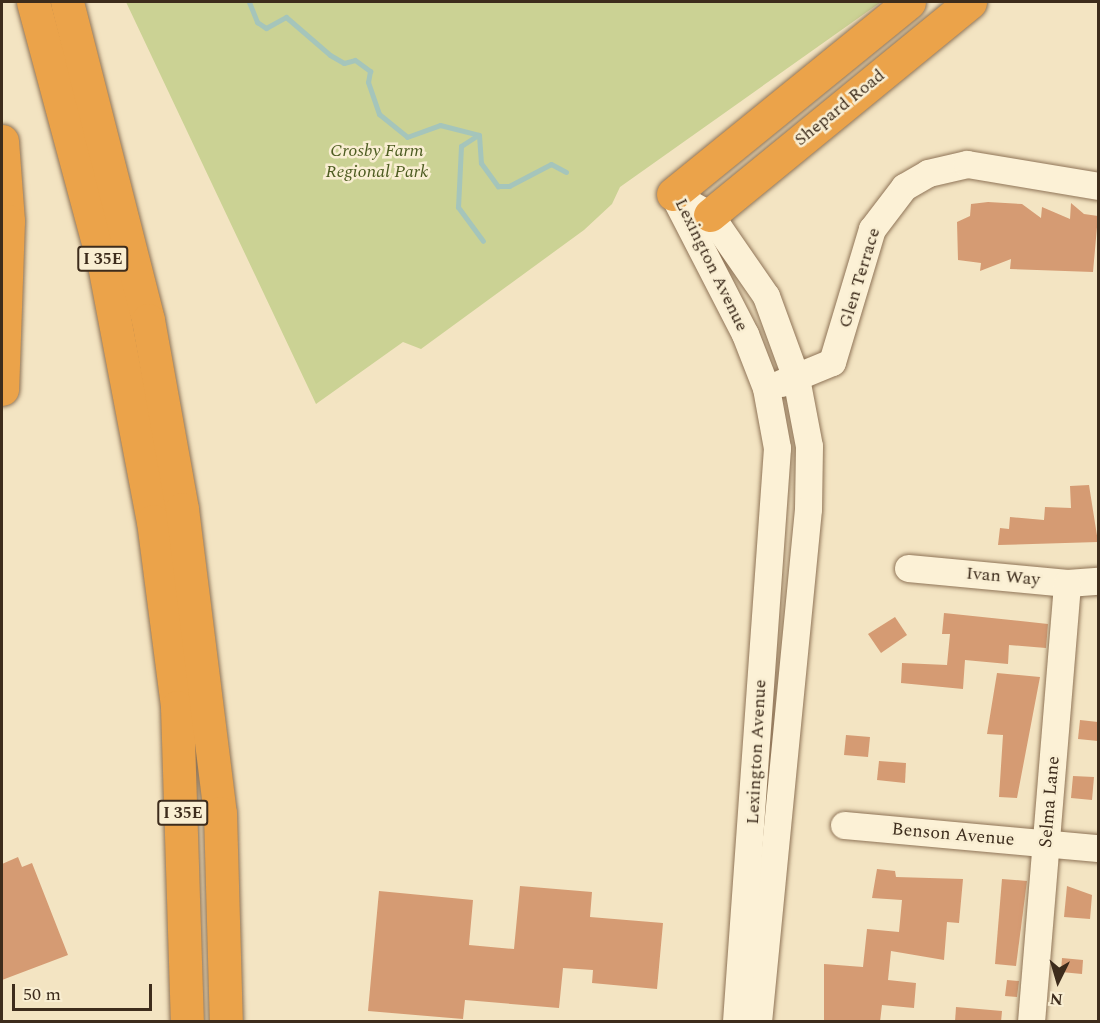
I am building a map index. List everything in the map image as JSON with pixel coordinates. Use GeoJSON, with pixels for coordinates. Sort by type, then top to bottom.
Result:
{"type":"FeatureCollection","features":[{"type":"Feature","properties":{"kind":"highway","name":"I 35E"},"geometry":{"type":"LineString","coordinates":[[33,2],[104,266],[167,515]]}},
{"type":"Feature","properties":{"kind":"highway","name":"I 35E"},"geometry":{"type":"LineString","coordinates":[[67,2],[148,320],[167,515],[179,599],[220,813],[226,1022]]}},
{"type":"Feature","properties":{"kind":"highway"},"geometry":{"type":"LineString","coordinates":[[673,194],[909,2]]}},
{"type":"Feature","properties":{"kind":"highway","name":"Shepard Road"},"geometry":{"type":"LineString","coordinates":[[710,215],[970,2]]}},
{"type":"Feature","properties":{"kind":"highway"},"geometry":{"type":"LineString","coordinates":[[2,141],[8,221],[2,389]]}},
{"type":"Feature","properties":{"kind":"highway","name":"I 35E"},"geometry":{"type":"LineString","coordinates":[[179,599],[187,1022]]}},
{"type":"Feature","properties":{"kind":"highway"},"geometry":{"type":"LineString","coordinates":[[225,932],[234,1022]]}},
{"type":"Feature","properties":{"kind":"street","name":"Glen Terrace"},"geometry":{"type":"LineString","coordinates":[[766,388],[832,362],[872,230],[904,187],[928,173],[967,164],[1098,186]]}},
{"type":"Feature","properties":{"kind":"street","name":"Lexington Avenue"},"geometry":{"type":"LineString","coordinates":[[673,194],[710,215],[766,296],[796,378],[810,474],[758,1022]]}},
{"type":"Feature","properties":{"kind":"street","name":"Lexington Avenue"},"geometry":{"type":"LineString","coordinates":[[673,194],[721,280],[766,388],[777,447],[777,504],[736,1022]]}},
{"type":"Feature","properties":{"kind":"street","name":"Ivan Way"},"geometry":{"type":"LineString","coordinates":[[908,568],[1067,583],[1098,580]]}},
{"type":"Feature","properties":{"kind":"street","name":"Selma Lane"},"geometry":{"type":"LineString","coordinates":[[1031,1022],[1067,583]]}},
{"type":"Feature","properties":{"kind":"street","name":"Benson Avenue"},"geometry":{"type":"LineString","coordinates":[[843,825],[1098,848]]}},
{"type":"Feature","properties":{"kind":"green space","name":"Crosby Farm Regional Park"},"geometry":{"type":"Polygon","coordinates":[[[126,2],[881,2],[620,187],[612,204],[584,230],[421,349],[403,342],[316,404],[126,2]]]}},
{"type":"Feature","properties":{"kind":"building"},"geometry":{"type":"Polygon","coordinates":[[[988,202],[1022,204],[1041,218],[1042,207],[1070,219],[1071,203],[1084,214],[1098,216],[1093,272],[1010,269],[1011,259],[980,271],[981,263],[958,260],[957,222],[970,216],[971,204],[988,202]]]}},
{"type":"Feature","properties":{"kind":"building"},"geometry":{"type":"Polygon","coordinates":[[[1089,485],[1098,542],[998,545],[1000,528],[1009,529],[1010,517],[1044,520],[1045,507],[1071,508],[1070,486],[1089,485]]]}},
{"type":"Feature","properties":{"kind":"building"},"geometry":{"type":"Polygon","coordinates":[[[944,613],[1048,624],[1046,648],[1009,645],[1008,664],[965,660],[963,689],[901,683],[902,663],[947,665],[950,634],[942,634],[944,613]]]}},
{"type":"Feature","properties":{"kind":"building"},"geometry":{"type":"Polygon","coordinates":[[[895,617],[907,635],[881,653],[868,634],[895,617]]]}},
{"type":"Feature","properties":{"kind":"building"},"geometry":{"type":"Polygon","coordinates":[[[997,673],[1040,677],[1017,798],[999,797],[1003,735],[987,734],[997,673]]]}},
{"type":"Feature","properties":{"kind":"building"},"geometry":{"type":"Polygon","coordinates":[[[1080,720],[1098,722],[1098,741],[1078,739],[1080,720]]]}},
{"type":"Feature","properties":{"kind":"building"},"geometry":{"type":"Polygon","coordinates":[[[846,735],[870,737],[868,757],[844,755],[846,735]]]}},
{"type":"Feature","properties":{"kind":"building"},"geometry":{"type":"Polygon","coordinates":[[[879,761],[906,763],[905,783],[877,780],[879,761]]]}},
{"type":"Feature","properties":{"kind":"building"},"geometry":{"type":"Polygon","coordinates":[[[1073,776],[1094,777],[1092,800],[1071,798],[1073,776]]]}},
{"type":"Feature","properties":{"kind":"building"},"geometry":{"type":"Polygon","coordinates":[[[18,857],[22,867],[32,863],[68,955],[2,980],[2,864],[18,857]]]}},
{"type":"Feature","properties":{"kind":"building"},"geometry":{"type":"Polygon","coordinates":[[[877,869],[895,871],[896,877],[963,879],[959,923],[947,922],[944,960],[891,951],[888,980],[916,983],[914,1008],[882,1005],[880,1022],[824,1022],[824,964],[863,967],[867,929],[899,932],[902,900],[872,898],[877,869]]]}},
{"type":"Feature","properties":{"kind":"building"},"geometry":{"type":"Polygon","coordinates":[[[1002,879],[1027,881],[1016,966],[995,964],[1002,879]]]}},
{"type":"Feature","properties":{"kind":"building"},"geometry":{"type":"Polygon","coordinates":[[[520,886],[592,892],[590,917],[663,923],[657,989],[592,983],[593,970],[563,968],[559,1008],[465,1000],[463,1019],[368,1011],[379,891],[473,900],[469,945],[514,949],[520,886]]]}},
{"type":"Feature","properties":{"kind":"building"},"geometry":{"type":"Polygon","coordinates":[[[1067,886],[1092,895],[1090,919],[1064,917],[1067,886]]]}},
{"type":"Feature","properties":{"kind":"building"},"geometry":{"type":"Polygon","coordinates":[[[1062,958],[1083,960],[1082,974],[1061,972],[1062,958]]]}},
{"type":"Feature","properties":{"kind":"building"},"geometry":{"type":"Polygon","coordinates":[[[1007,980],[1019,981],[1017,997],[1005,996],[1007,980]]]}},
{"type":"Feature","properties":{"kind":"building"},"geometry":{"type":"Polygon","coordinates":[[[956,1007],[1002,1011],[1001,1022],[955,1022],[956,1007]]]}},
{"type":"Feature","properties":{"kind":"waterway"},"geometry":{"type":"LineString","coordinates":[[249,2],[257,22],[266,28],[286,17],[330,55],[344,63],[355,60],[370,71],[368,82],[379,114],[407,137],[440,125],[479,135],[481,163],[498,186],[509,186],[551,164],[566,172]]}},
{"type":"Feature","properties":{"kind":"waterway"},"geometry":{"type":"LineString","coordinates":[[478,135],[461,146],[458,207],[483,241]]}}]}
